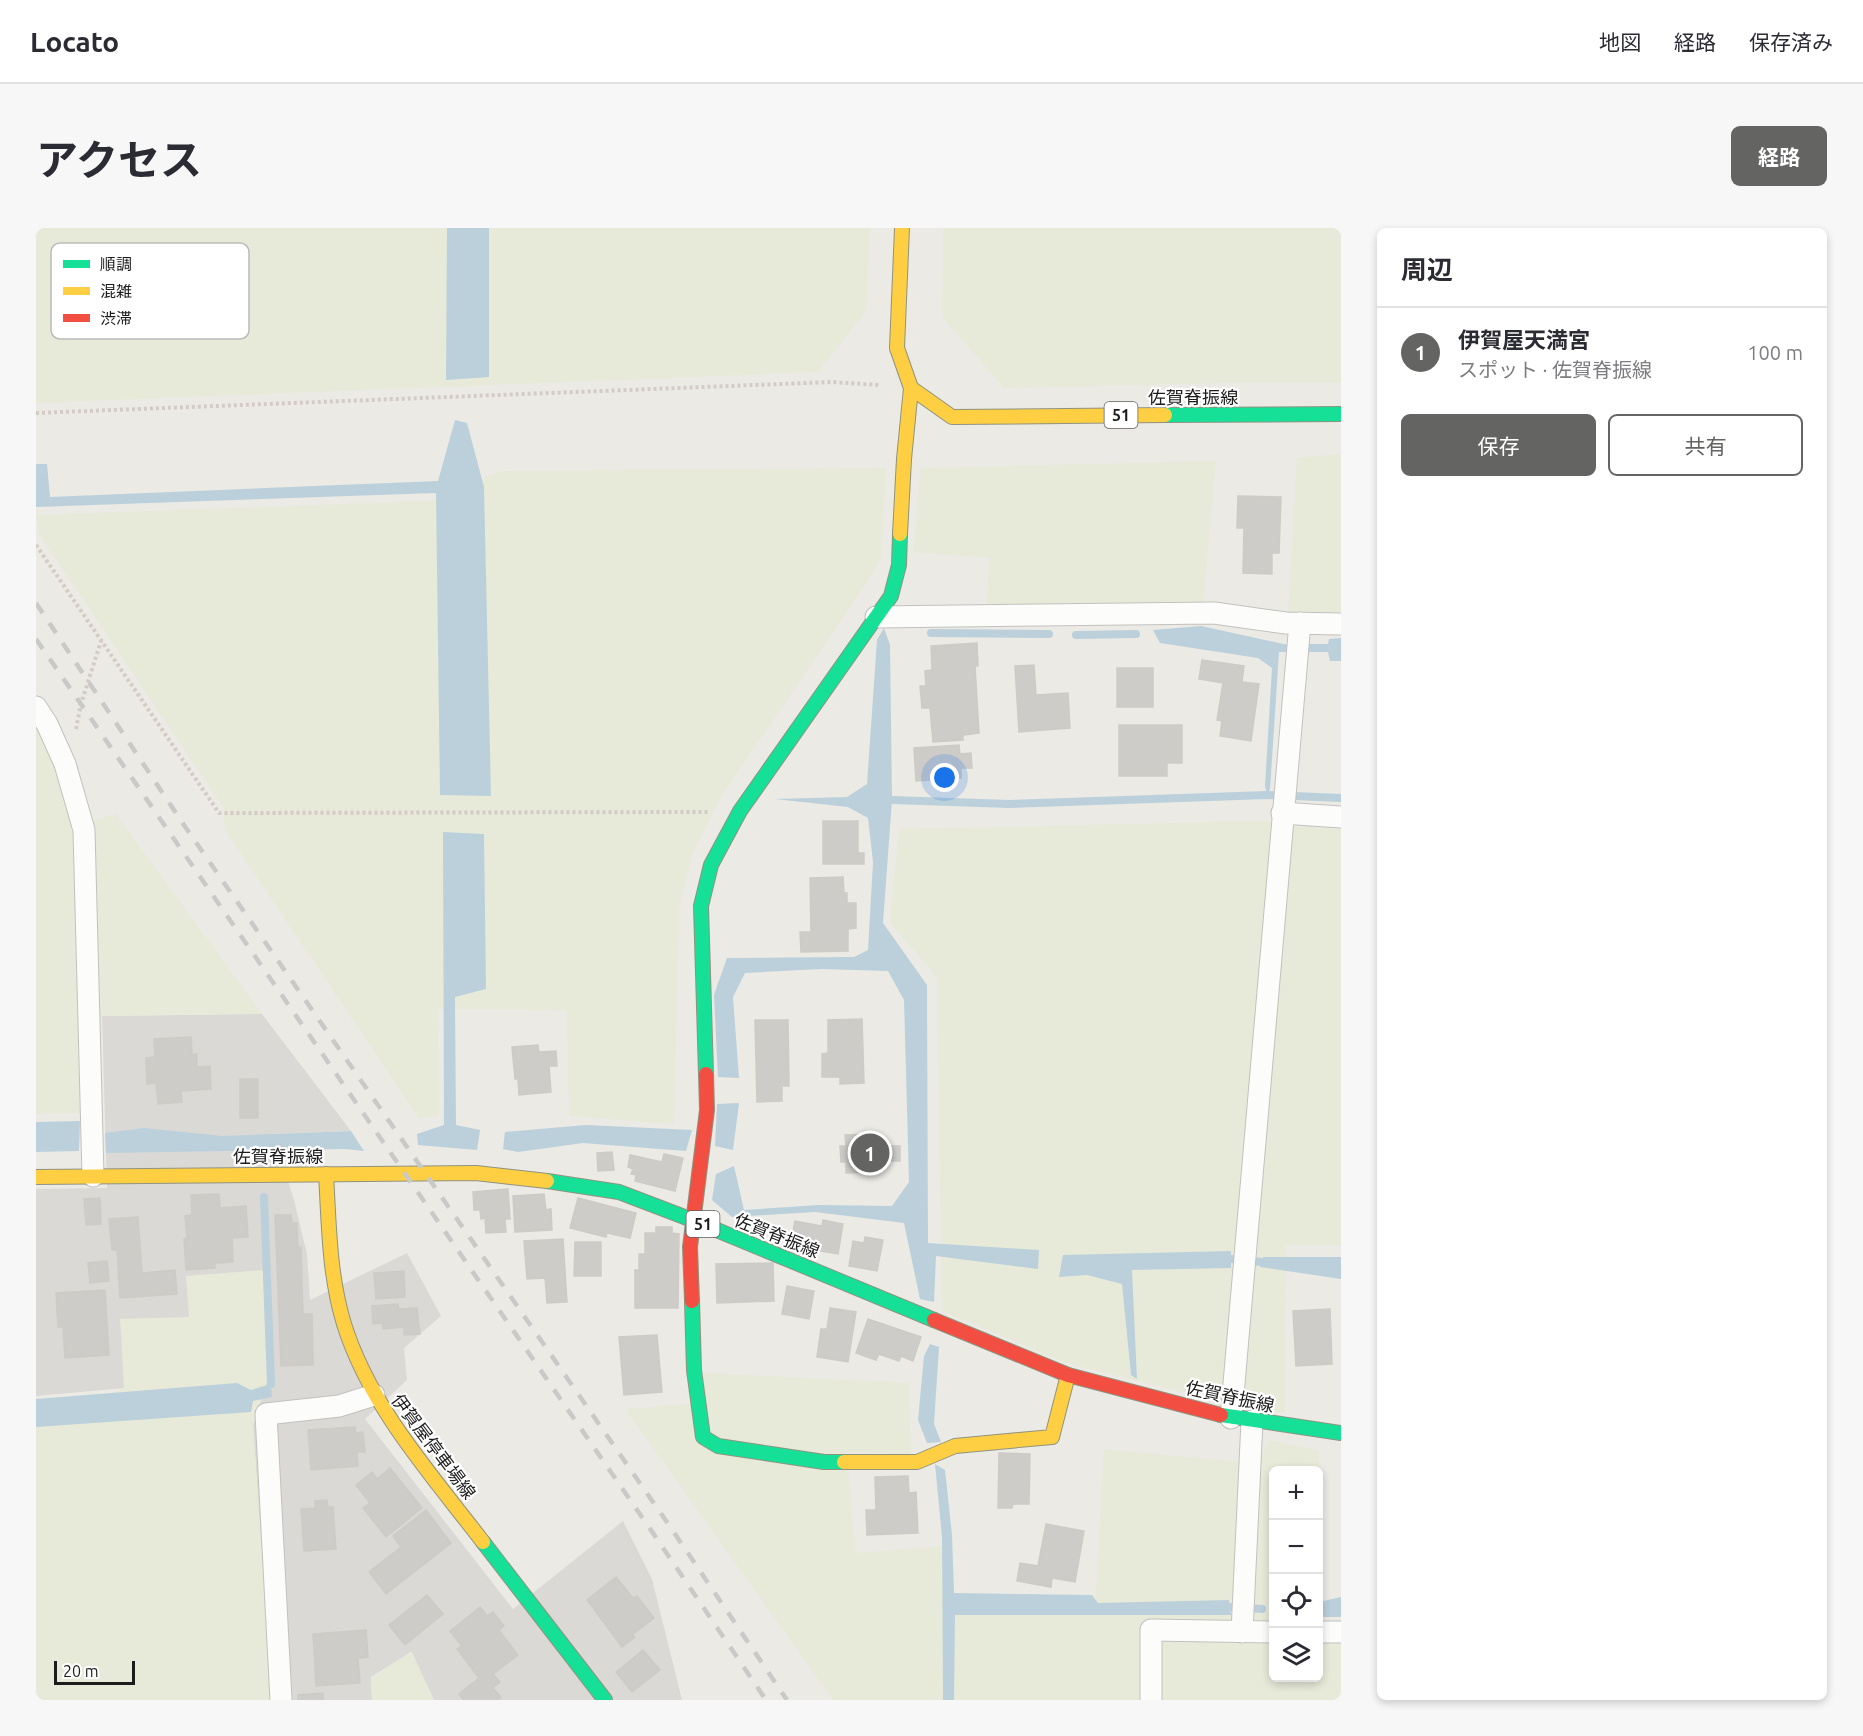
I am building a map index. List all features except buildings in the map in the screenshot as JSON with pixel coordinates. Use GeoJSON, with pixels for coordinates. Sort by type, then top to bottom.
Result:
{"type":"FeatureCollection","features":[{"type":"Feature","properties":{"kind":"main road"},"geometry":{"type":"LineString","coordinates":[[902,228],[897,348],[911,388],[903,459],[899,565],[891,596],[740,812],[711,865],[701,906],[707,1110],[690,1247],[694,1370],[703,1437],[718,1446],[824,1462],[917,1462],[955,1446],[1052,1437],[1068,1375]]}},
{"type":"Feature","properties":{"kind":"main road","name":"佐賀脊振線"},"geometry":{"type":"LineString","coordinates":[[911,388],[952,417],[1341,414]]}},
{"type":"Feature","properties":{"kind":"main road","name":"佐賀脊振線"},"geometry":{"type":"LineString","coordinates":[[36,1177],[476,1173],[535,1179],[619,1192],[695,1221],[1068,1375],[1241,1419],[1341,1434]]}},
{"type":"Feature","properties":{"kind":"main road","name":"伊賀屋停車場線"},"geometry":{"type":"LineString","coordinates":[[326,1174],[332,1270],[344,1324],[374,1395],[403,1438],[604,1700]]}},
{"type":"Feature","properties":{"kind":"street"},"geometry":{"type":"LineString","coordinates":[[876,617],[1214,612],[1286,623],[1341,624]]}},
{"type":"Feature","properties":{"kind":"street"},"geometry":{"type":"LineString","coordinates":[[1242,1626],[1241,1419],[1244,1272],[1300,623]]}},
{"type":"Feature","properties":{"kind":"street"},"geometry":{"type":"LineString","coordinates":[[36,707],[47,724],[65,764],[84,830],[93,1176]]}},
{"type":"Feature","properties":{"kind":"street"},"geometry":{"type":"LineString","coordinates":[[1282,813],[1341,817]]}},
{"type":"Feature","properties":{"kind":"street"},"geometry":{"type":"LineString","coordinates":[[281,1700],[266,1414],[339,1406],[374,1395]]}},
{"type":"Feature","properties":{"kind":"street"},"geometry":{"type":"LineString","coordinates":[[1150,1700],[1151,1630],[1242,1626],[1269,1631]]}},
{"type":"Feature","properties":{"kind":"street"},"geometry":{"type":"LineString","coordinates":[[1323,1632],[1341,1632]]}},
{"type":"Feature","properties":{"kind":"path"},"geometry":{"type":"LineString","coordinates":[[36,413],[832,382],[911,388]]}},
{"type":"Feature","properties":{"kind":"path"},"geometry":{"type":"LineString","coordinates":[[36,545],[219,813],[740,812]]}},
{"type":"Feature","properties":{"kind":"path"},"geometry":{"type":"LineString","coordinates":[[76,737],[81,704],[101,640]]}},
{"type":"Feature","properties":{"kind":"shaded area"},"geometry":{"type":"Polygon","coordinates":[[[262,1014],[351,1131],[273,1134],[294,1200],[307,1254],[310,1300],[407,1253],[441,1316],[404,1348],[407,1380],[365,1419],[513,1609],[623,1521],[652,1579],[682,1700],[434,1700],[411,1652],[371,1677],[372,1700],[272,1700],[253,1425],[269,1374],[190,1317],[124,1388],[36,1396],[36,1189],[107,1188],[102,1016],[262,1014]]]}},
{"type":"Feature","properties":{"kind":"green space"},"geometry":{"type":"Polygon","coordinates":[[[36,228],[870,228],[866,312],[818,372],[36,403],[36,228]]]}},
{"type":"Feature","properties":{"kind":"green space"},"geometry":{"type":"Polygon","coordinates":[[[943,228],[1341,228],[1341,383],[1219,383],[1004,388],[942,317],[943,228]]]}},
{"type":"Feature","properties":{"kind":"green space"},"geometry":{"type":"Polygon","coordinates":[[[1341,454],[1341,614],[1288,613],[1297,458],[1341,454]]]}},
{"type":"Feature","properties":{"kind":"green space"},"geometry":{"type":"Polygon","coordinates":[[[1216,461],[1203,603],[987,610],[989,558],[913,552],[921,468],[1216,461]]]}},
{"type":"Feature","properties":{"kind":"green space"},"geometry":{"type":"Polygon","coordinates":[[[886,468],[881,558],[866,584],[722,795],[691,857],[679,907],[674,1124],[569,1116],[567,1010],[438,1009],[439,1115],[419,1119],[225,830],[223,807],[40,536],[36,515],[430,501],[501,471],[886,468]]]}},
{"type":"Feature","properties":{"kind":"green space"},"geometry":{"type":"Polygon","coordinates":[[[36,726],[49,745],[73,827],[116,814],[262,1014],[102,1016],[80,1113],[36,1114],[36,726]]]}},
{"type":"Feature","properties":{"kind":"green space"},"geometry":{"type":"Polygon","coordinates":[[[1263,821],[1341,829],[1341,1246],[1286,1245],[1285,1413],[1218,1401],[1066,1363],[942,1311],[937,978],[890,922],[899,829],[1263,821]]]}},
{"type":"Feature","properties":{"kind":"green space"},"geometry":{"type":"Polygon","coordinates":[[[263,1270],[269,1374],[253,1425],[272,1700],[36,1700],[36,1423],[124,1388],[120,1319],[189,1317],[186,1276],[263,1270]]]}},
{"type":"Feature","properties":{"kind":"green space"},"geometry":{"type":"Polygon","coordinates":[[[703,1373],[909,1383],[911,1454],[846,1452],[856,1553],[944,1546],[952,1606],[1095,1613],[1104,1449],[1258,1464],[1270,1440],[1319,1451],[1319,1466],[1269,1466],[1269,1682],[1323,1682],[1323,1642],[1341,1642],[1341,1700],[833,1700],[625,1409],[704,1403],[703,1373]]]}},
{"type":"Feature","properties":{"kind":"green space"},"geometry":{"type":"Polygon","coordinates":[[[412,1652],[434,1700],[372,1700],[371,1677],[412,1652]]]}},
{"type":"Feature","properties":{"kind":"water"},"geometry":{"type":"Polygon","coordinates":[[[447,228],[489,228],[489,377],[446,380],[447,228]]]}},
{"type":"Feature","properties":{"kind":"water"},"geometry":{"type":"Polygon","coordinates":[[[455,420],[467,423],[484,487],[491,796],[440,795],[436,493],[36,507],[36,464],[47,464],[50,497],[438,481],[455,420]]]}},
{"type":"Feature","properties":{"kind":"water"},"geometry":{"type":"Polygon","coordinates":[[[1201,626],[1288,645],[1287,652],[1279,652],[1270,789],[1267,795],[1265,786],[1272,668],[1258,658],[1160,643],[1153,630],[1201,626]]]}},
{"type":"Feature","properties":{"kind":"water"},"geometry":{"type":"Polygon","coordinates":[[[884,628],[890,645],[892,800],[883,923],[927,985],[928,1243],[1039,1250],[1038,1269],[936,1256],[934,1302],[920,1299],[904,1223],[815,1212],[732,1217],[712,1200],[716,1174],[734,1166],[744,1210],[819,1205],[892,1206],[909,1182],[904,1000],[888,971],[822,969],[745,973],[733,997],[739,1078],[718,1077],[714,995],[727,958],[854,957],[868,950],[873,862],[868,818],[848,807],[775,799],[847,797],[867,784],[877,640],[884,628]]]}},
{"type":"Feature","properties":{"kind":"water"},"geometry":{"type":"Polygon","coordinates":[[[1341,638],[1341,661],[1330,661],[1327,648],[1329,639],[1341,638]]]}},
{"type":"Feature","properties":{"kind":"water"},"geometry":{"type":"Polygon","coordinates":[[[443,832],[484,834],[486,989],[455,997],[456,1125],[480,1130],[477,1150],[418,1145],[417,1134],[444,1125],[443,832]]]}},
{"type":"Feature","properties":{"kind":"water"},"geometry":{"type":"Polygon","coordinates":[[[739,1103],[733,1150],[715,1146],[717,1104],[739,1103]]]}},
{"type":"Feature","properties":{"kind":"water"},"geometry":{"type":"Polygon","coordinates":[[[80,1121],[79,1151],[36,1152],[36,1122],[80,1121]]]}},
{"type":"Feature","properties":{"kind":"water"},"geometry":{"type":"Polygon","coordinates":[[[586,1125],[692,1130],[686,1151],[583,1143],[518,1152],[503,1149],[505,1132],[586,1125]]]}},
{"type":"Feature","properties":{"kind":"water"},"geometry":{"type":"Polygon","coordinates":[[[144,1128],[223,1136],[351,1131],[364,1151],[345,1149],[106,1153],[105,1133],[144,1128]]]}},
{"type":"Feature","properties":{"kind":"water"},"geometry":{"type":"Polygon","coordinates":[[[1231,1251],[1231,1268],[1132,1270],[1137,1379],[1131,1375],[1122,1284],[1087,1275],[1059,1277],[1063,1255],[1231,1251]]]}},
{"type":"Feature","properties":{"kind":"water"},"geometry":{"type":"Polygon","coordinates":[[[1263,1257],[1341,1257],[1341,1279],[1260,1267],[1263,1257]]]}},
{"type":"Feature","properties":{"kind":"water"},"geometry":{"type":"Polygon","coordinates":[[[930,1344],[939,1347],[934,1424],[941,1442],[927,1443],[918,1420],[924,1356],[930,1344]]]}},
{"type":"Feature","properties":{"kind":"water"},"geometry":{"type":"Polygon","coordinates":[[[237,1383],[251,1390],[271,1384],[272,1397],[253,1401],[251,1412],[36,1427],[36,1399],[237,1383]]]}},
{"type":"Feature","properties":{"kind":"water"},"geometry":{"type":"Polygon","coordinates":[[[935,1464],[945,1470],[952,1535],[954,1593],[1092,1595],[1098,1603],[1229,1600],[1231,1615],[955,1615],[954,1700],[943,1700],[942,1537],[935,1464]]]}},
{"type":"Feature","properties":{"kind":"water"},"geometry":{"type":"Polygon","coordinates":[[[1341,1597],[1341,1617],[1323,1617],[1323,1601],[1341,1597]]]}},
{"type":"Feature","properties":{"kind":"waterway"},"geometry":{"type":"LineString","coordinates":[[931,633],[1049,634]]}},
{"type":"Feature","properties":{"kind":"waterway"},"geometry":{"type":"LineString","coordinates":[[1076,635],[1136,634]]}},
{"type":"Feature","properties":{"kind":"waterway"},"geometry":{"type":"LineString","coordinates":[[1287,648],[1327,648]]}},
{"type":"Feature","properties":{"kind":"waterway"},"geometry":{"type":"LineString","coordinates":[[892,800],[1009,804],[1267,795],[1341,798]]}},
{"type":"Feature","properties":{"kind":"waterway"},"geometry":{"type":"LineString","coordinates":[[264,1197],[271,1384]]}},
{"type":"Feature","properties":{"kind":"waterway"},"geometry":{"type":"LineString","coordinates":[[1231,1259],[1262,1262]]}},
{"type":"Feature","properties":{"kind":"waterway"},"geometry":{"type":"LineString","coordinates":[[1230,1607],[1262,1609]]}},
{"type":"Feature","properties":{"kind":"railway"},"geometry":{"type":"LineString","coordinates":[[36,603],[186,828],[671,1528],[787,1700]]}},
{"type":"Feature","properties":{"kind":"railway"},"geometry":{"type":"LineString","coordinates":[[36,639],[766,1700]]}},
{"type":"Feature","properties":{"kind":"traffic: fast"},"geometry":{"type":"LineString","coordinates":[[1165,415],[1341,414]]}},
{"type":"Feature","properties":{"kind":"traffic: fast"},"geometry":{"type":"LineString","coordinates":[[706,1074],[701,906],[711,865],[740,811],[891,596],[899,565],[900,534]]}},
{"type":"Feature","properties":{"kind":"traffic: fast"},"geometry":{"type":"LineString","coordinates":[[547,1181],[619,1192],[934,1320]]}},
{"type":"Feature","properties":{"kind":"traffic: fast"},"geometry":{"type":"LineString","coordinates":[[692,1301],[694,1370],[703,1437],[718,1446],[824,1462],[844,1462]]}},
{"type":"Feature","properties":{"kind":"traffic: fast"},"geometry":{"type":"LineString","coordinates":[[1221,1415],[1341,1433]]}},
{"type":"Feature","properties":{"kind":"traffic: fast"},"geometry":{"type":"LineString","coordinates":[[483,1542],[605,1700]]}},
{"type":"Feature","properties":{"kind":"traffic: slow"},"geometry":{"type":"LineString","coordinates":[[900,534],[911,388],[897,348],[902,228]]}},
{"type":"Feature","properties":{"kind":"traffic: slow"},"geometry":{"type":"LineString","coordinates":[[911,388],[952,417],[1165,415]]}},
{"type":"Feature","properties":{"kind":"traffic: slow"},"geometry":{"type":"LineString","coordinates":[[36,1177],[476,1173],[547,1181]]}},
{"type":"Feature","properties":{"kind":"traffic: slow"},"geometry":{"type":"LineString","coordinates":[[326,1174],[330,1249],[335,1287],[344,1324],[355,1354],[369,1384],[404,1439],[483,1542]]}},
{"type":"Feature","properties":{"kind":"traffic: slow"},"geometry":{"type":"LineString","coordinates":[[844,1462],[917,1462],[955,1446],[1052,1437],[1068,1375]]}},
{"type":"Feature","properties":{"kind":"traffic: jam"},"geometry":{"type":"LineString","coordinates":[[692,1301],[690,1247],[707,1110],[706,1074]]}},
{"type":"Feature","properties":{"kind":"traffic: jam"},"geometry":{"type":"LineString","coordinates":[[934,1320],[1068,1375],[1221,1415]]}},
{"type":"Feature","properties":{"kind":"place","name":"伊賀屋天満宮"},"geometry":{"type":"Point","coordinates":[870,1153]}}]}
